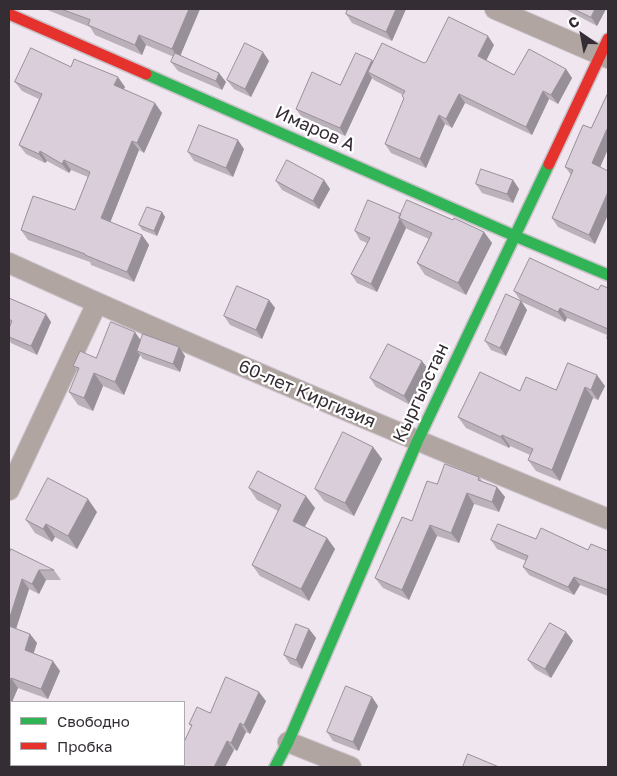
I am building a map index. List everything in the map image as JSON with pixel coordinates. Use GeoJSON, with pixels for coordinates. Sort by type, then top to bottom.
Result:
{"type":"FeatureCollection","features":[{"type":"Feature","properties":{"kind":"street"},"geometry":{"type":"LineString","coordinates":[[495,9],[606,50]]}},
{"type":"Feature","properties":{"kind":"street","name":"Имаров А"},"geometry":{"type":"LineString","coordinates":[[9,14],[608,275]]}},
{"type":"Feature","properties":{"kind":"street","name":"Кыргызстан"},"geometry":{"type":"LineString","coordinates":[[275,767],[288,742],[417,442],[606,50]]}},
{"type":"Feature","properties":{"kind":"street","name":"60-лет Киргизия"},"geometry":{"type":"LineString","coordinates":[[9,263],[417,442],[608,519]]}},
{"type":"Feature","properties":{"kind":"street"},"geometry":{"type":"LineString","coordinates":[[9,490],[97,303]]}},
{"type":"Feature","properties":{"kind":"street"},"geometry":{"type":"LineString","coordinates":[[288,742],[351,767]]}},
{"type":"Feature","properties":{"kind":"building"},"geometry":{"type":"Polygon","coordinates":[[[61,9],[189,9],[172,49],[139,35],[135,45],[88,25],[90,20],[61,9]]]}},
{"type":"Feature","properties":{"kind":"building"},"geometry":{"type":"Polygon","coordinates":[[[348,9],[396,9],[386,32],[346,14],[348,9]]]}},
{"type":"Feature","properties":{"kind":"building"},"geometry":{"type":"Polygon","coordinates":[[[574,9],[595,9],[591,17],[574,9]]]}},
{"type":"Feature","properties":{"kind":"building"},"geometry":{"type":"Polygon","coordinates":[[[449,17],[488,36],[478,56],[514,75],[529,49],[566,69],[551,95],[543,91],[526,127],[459,94],[446,119],[439,115],[420,159],[385,144],[404,98],[402,96],[405,91],[368,72],[382,43],[424,63],[426,62],[449,17]]]}},
{"type":"Feature","properties":{"kind":"building"},"geometry":{"type":"Polygon","coordinates":[[[245,43],[263,52],[245,89],[227,80],[245,43]]]}},
{"type":"Feature","properties":{"kind":"building"},"geometry":{"type":"Polygon","coordinates":[[[31,48],[71,67],[74,59],[118,77],[114,85],[155,103],[137,143],[132,141],[101,218],[142,235],[127,272],[21,230],[33,196],[75,210],[90,172],[64,160],[62,164],[40,151],[39,154],[19,145],[42,94],[15,82],[31,48]]]}},
{"type":"Feature","properties":{"kind":"building"},"geometry":{"type":"Polygon","coordinates":[[[175,53],[219,73],[216,81],[171,62],[175,53]]]}},
{"type":"Feature","properties":{"kind":"building"},"geometry":{"type":"Polygon","coordinates":[[[356,53],[372,60],[340,128],[296,109],[312,72],[340,85],[356,53]]]}},
{"type":"Feature","properties":{"kind":"building"},"geometry":{"type":"Polygon","coordinates":[[[608,93],[608,129],[592,163],[608,171],[608,192],[589,235],[552,218],[573,170],[565,167],[583,125],[591,128],[608,93]]]}},
{"type":"Feature","properties":{"kind":"building"},"geometry":{"type":"Polygon","coordinates":[[[199,125],[238,140],[226,168],[188,152],[199,125]]]}},
{"type":"Feature","properties":{"kind":"building"},"geometry":{"type":"Polygon","coordinates":[[[287,160],[324,180],[313,201],[276,181],[287,160]]]}},
{"type":"Feature","properties":{"kind":"building"},"geometry":{"type":"Polygon","coordinates":[[[481,169],[513,180],[507,194],[476,184],[481,169]]]}},
{"type":"Feature","properties":{"kind":"building"},"geometry":{"type":"Polygon","coordinates":[[[368,200],[401,214],[371,284],[351,274],[370,238],[355,231],[368,200]]]}},
{"type":"Feature","properties":{"kind":"building"},"geometry":{"type":"Polygon","coordinates":[[[407,200],[484,232],[458,283],[417,263],[432,233],[399,218],[407,200]]]}},
{"type":"Feature","properties":{"kind":"building"},"geometry":{"type":"Polygon","coordinates":[[[147,207],[162,212],[154,231],[139,225],[147,207]]]}},
{"type":"Feature","properties":{"kind":"building"},"geometry":{"type":"Polygon","coordinates":[[[530,258],[598,290],[601,285],[608,288],[608,329],[560,308],[558,312],[514,291],[530,258]]]}},
{"type":"Feature","properties":{"kind":"building"},"geometry":{"type":"Polygon","coordinates":[[[237,286],[269,300],[256,330],[224,316],[237,286]]]}},
{"type":"Feature","properties":{"kind":"building"},"geometry":{"type":"Polygon","coordinates":[[[506,294],[521,301],[500,348],[485,341],[506,294]]]}},
{"type":"Feature","properties":{"kind":"building"},"geometry":{"type":"Polygon","coordinates":[[[9,298],[46,314],[31,346],[9,337],[9,328],[12,321],[9,319],[9,298]]]}},
{"type":"Feature","properties":{"kind":"building"},"geometry":{"type":"Polygon","coordinates":[[[111,322],[135,332],[115,382],[94,373],[84,398],[69,392],[79,368],[73,366],[80,351],[96,358],[111,322]]]}},
{"type":"Feature","properties":{"kind":"building"},"geometry":{"type":"Polygon","coordinates":[[[143,334],[179,347],[173,364],[137,351],[143,334]]]}},
{"type":"Feature","properties":{"kind":"building"},"geometry":{"type":"Polygon","coordinates":[[[388,344],[422,361],[404,396],[370,378],[388,344]]]}},
{"type":"Feature","properties":{"kind":"building"},"geometry":{"type":"Polygon","coordinates":[[[568,363],[597,375],[591,390],[585,387],[552,470],[528,460],[533,449],[502,435],[501,437],[458,417],[480,372],[520,391],[526,377],[556,390],[568,363]]]}},
{"type":"Feature","properties":{"kind":"building"},"geometry":{"type":"Polygon","coordinates":[[[343,432],[373,447],[345,503],[315,489],[343,432]]]}},
{"type":"Feature","properties":{"kind":"building"},"geometry":{"type":"Polygon","coordinates":[[[445,464],[479,477],[478,480],[497,487],[492,502],[467,493],[451,533],[430,525],[402,590],[375,578],[402,517],[412,521],[427,481],[437,484],[445,464]]]}},
{"type":"Feature","properties":{"kind":"building"},"geometry":{"type":"Polygon","coordinates":[[[258,471],[306,496],[293,521],[327,538],[301,589],[252,565],[281,505],[249,488],[258,471]]]}},
{"type":"Feature","properties":{"kind":"building"},"geometry":{"type":"Polygon","coordinates":[[[48,478],[88,499],[68,536],[46,524],[43,529],[26,520],[48,478]]]}},
{"type":"Feature","properties":{"kind":"building"},"geometry":{"type":"Polygon","coordinates":[[[498,524],[536,539],[541,528],[588,550],[591,544],[608,551],[608,590],[574,577],[568,587],[523,567],[528,556],[491,540],[498,524]]]}},
{"type":"Feature","properties":{"kind":"building"},"geometry":{"type":"Polygon","coordinates":[[[11,549],[54,570],[39,570],[32,584],[22,579],[9,620],[9,554],[11,549]]]}},
{"type":"Feature","properties":{"kind":"building"},"geometry":{"type":"Polygon","coordinates":[[[550,623],[566,632],[545,669],[528,660],[550,623]]]}},
{"type":"Feature","properties":{"kind":"building"},"geometry":{"type":"Polygon","coordinates":[[[296,624],[309,629],[296,660],[284,655],[296,624]]]}},
{"type":"Feature","properties":{"kind":"building"},"geometry":{"type":"Polygon","coordinates":[[[9,626],[30,634],[25,650],[53,661],[41,689],[11,678],[9,685],[9,626]]]}},
{"type":"Feature","properties":{"kind":"building"},"geometry":{"type":"Polygon","coordinates":[[[226,677],[259,692],[244,725],[240,723],[231,743],[227,741],[214,767],[171,767],[185,766],[185,740],[192,725],[189,724],[197,707],[210,713],[226,677]]]}},
{"type":"Feature","properties":{"kind":"building"},"geometry":{"type":"Polygon","coordinates":[[[346,686],[372,697],[353,742],[327,732],[346,686]]]}},
{"type":"Feature","properties":{"kind":"building"},"geometry":{"type":"Polygon","coordinates":[[[468,754],[499,767],[463,767],[468,754]]]}},
{"type":"Feature","properties":{"kind":"traffic: fast"},"geometry":{"type":"LineString","coordinates":[[146,74],[608,275]]}},
{"type":"Feature","properties":{"kind":"traffic: fast"},"geometry":{"type":"LineString","coordinates":[[275,767],[288,742],[417,442],[549,164]]}},
{"type":"Feature","properties":{"kind":"traffic: jam"},"geometry":{"type":"LineString","coordinates":[[9,14],[146,74]]}},
{"type":"Feature","properties":{"kind":"traffic: jam"},"geometry":{"type":"LineString","coordinates":[[549,164],[608,39]]}}]}
